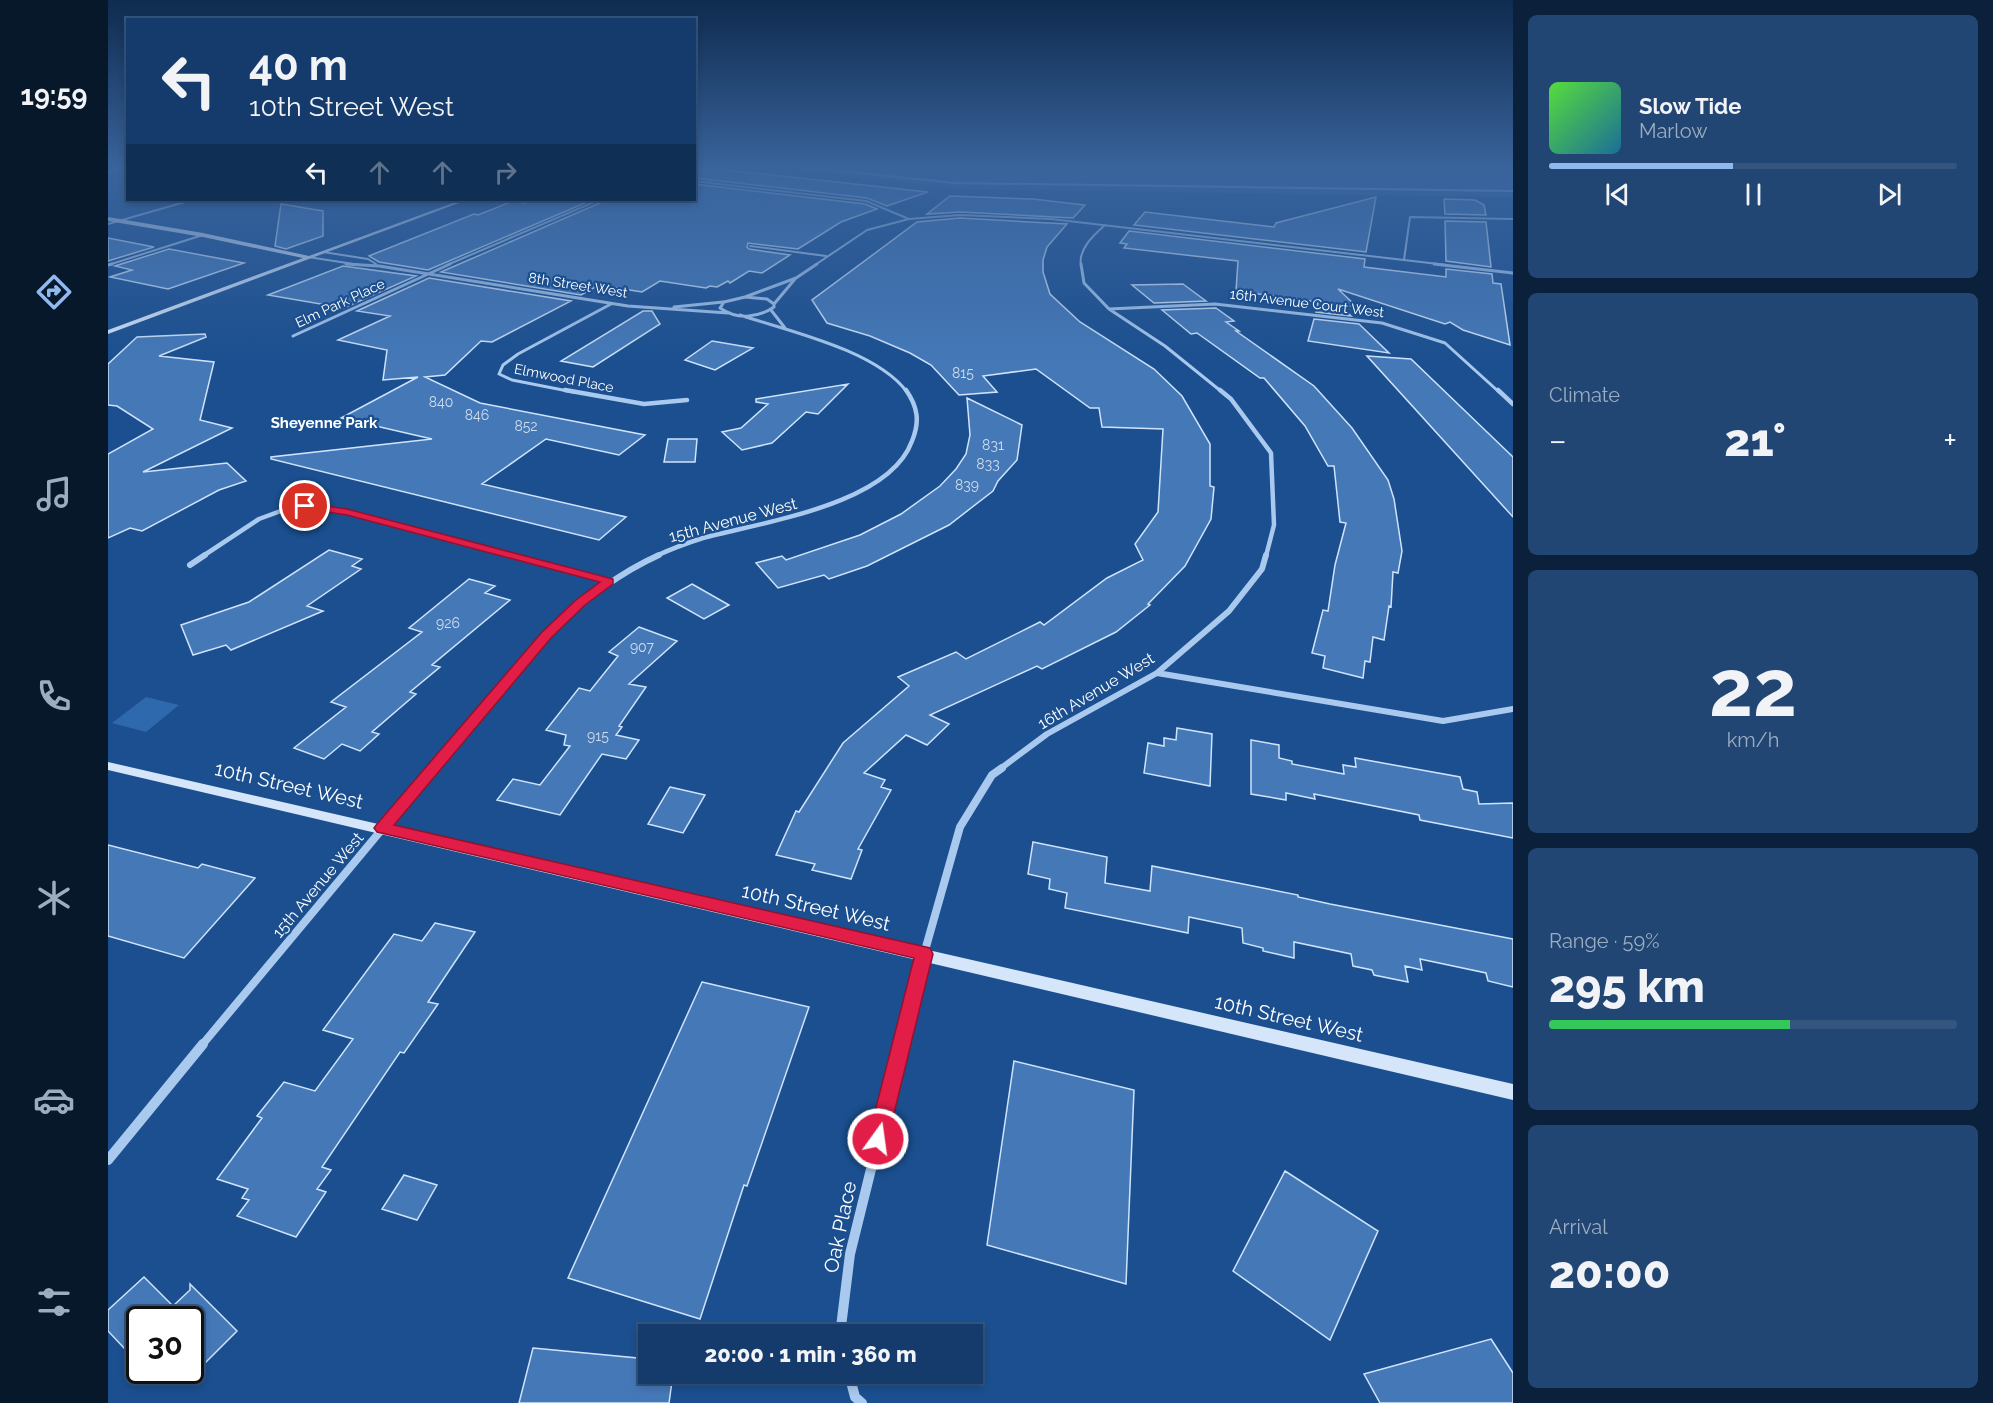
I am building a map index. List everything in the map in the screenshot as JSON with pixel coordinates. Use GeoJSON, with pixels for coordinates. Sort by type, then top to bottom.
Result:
{"type":"FeatureCollection","features":[{"type":"Feature","properties":{"kind":"street","name":"8th Street West"},"geometry":{"type":"LineString","coordinates":[[188,232],[353,265],[429,273],[611,304],[740,315]]}},
{"type":"Feature","properties":{"kind":"street"},"geometry":{"type":"LineString","coordinates":[[108,324],[358,232]]}},
{"type":"Feature","properties":{"kind":"street"},"geometry":{"type":"LineString","coordinates":[[108,332],[375,232]]}},
{"type":"Feature","properties":{"kind":"street","name":"Elm Park Place"},"geometry":{"type":"LineString","coordinates":[[292,336],[524,232]]}},
{"type":"Feature","properties":{"kind":"street"},"geometry":{"type":"LineString","coordinates":[[740,315],[758,314],[771,310],[779,294],[791,286],[796,278],[863,232]]}},
{"type":"Feature","properties":{"kind":"street","name":"16th Avenue West"},"geometry":{"type":"LineString","coordinates":[[924,954],[960,827],[992,775],[1047,734],[1157,673],[1229,610],[1262,569],[1274,525],[1271,453],[1231,399],[1166,346],[1109,309],[1084,283],[1080,259],[1089,240],[1097,232]]}},
{"type":"Feature","properties":{"kind":"street"},"geometry":{"type":"LineString","coordinates":[[1169,232],[1513,273]]}},
{"type":"Feature","properties":{"kind":"street"},"geometry":{"type":"LineString","coordinates":[[1404,260],[1408,232]]}},
{"type":"Feature","properties":{"kind":"street"},"geometry":{"type":"LineString","coordinates":[[108,265],[203,235]]}},
{"type":"Feature","properties":{"kind":"street","name":"8th Street West"},"geometry":{"type":"LineString","coordinates":[[214,237],[300,248]]}},
{"type":"Feature","properties":{"kind":"street"},"geometry":{"type":"LineString","coordinates":[[750,246],[826,256]]}},
{"type":"Feature","properties":{"kind":"street","name":"8th Street West"},"geometry":{"type":"LineString","coordinates":[[312,249],[368,259],[379,266]]}},
{"type":"Feature","properties":{"kind":"street","name":"8th Street West"},"geometry":{"type":"LineString","coordinates":[[666,308],[724,302],[745,297],[796,278]]}},
{"type":"Feature","properties":{"kind":"street"},"geometry":{"type":"LineString","coordinates":[[745,297],[761,298],[774,304]]}},
{"type":"Feature","properties":{"kind":"street"},"geometry":{"type":"LineString","coordinates":[[724,302],[720,308],[728,313]]}},
{"type":"Feature","properties":{"kind":"street","name":"Elmwood Place"},"geometry":{"type":"LineString","coordinates":[[611,304],[518,354],[502,365],[499,374],[512,380],[644,404],[687,400]]}},
{"type":"Feature","properties":{"kind":"street","name":"16th Avenue Court West"},"geometry":{"type":"LineString","coordinates":[[1109,309],[1215,304],[1382,323],[1445,343],[1513,404]]}},
{"type":"Feature","properties":{"kind":"street"},"geometry":{"type":"LineString","coordinates":[[771,310],[783,322],[785,328]]}},
{"type":"Feature","properties":{"kind":"street","name":"15th Avenue West"},"geometry":{"type":"LineString","coordinates":[[108,1160],[382,828],[546,635],[581,602],[609,581],[652,557],[700,539],[806,514],[848,498],[900,464],[913,444],[918,426],[918,409],[909,393],[896,379],[859,357],[785,328],[767,326],[740,315]]}},
{"type":"Feature","properties":{"kind":"street"},"geometry":{"type":"LineString","coordinates":[[190,565],[266,516],[287,508],[305,506],[347,512],[609,581]]}},
{"type":"Feature","properties":{"kind":"street"},"geometry":{"type":"LineString","coordinates":[[1157,673],[1443,721],[1513,709]]}},
{"type":"Feature","properties":{"kind":"street","name":"10th Street West"},"geometry":{"type":"LineString","coordinates":[[108,766],[1513,1092]]}},
{"type":"Feature","properties":{"kind":"street","name":"Oak Place"},"geometry":{"type":"LineString","coordinates":[[841,1324],[850,1254],[924,954]]}},
{"type":"Feature","properties":{"kind":"street"},"geometry":{"type":"LineString","coordinates":[[852,1384],[855,1397],[862,1403]]}},
{"type":"Feature","properties":{"kind":"shaded area"},"geometry":{"type":"Polygon","coordinates":[[[146,697],[179,705],[146,732],[112,723],[146,697]]]}},
{"type":"Feature","properties":{"kind":"building"},"geometry":{"type":"Polygon","coordinates":[[[277,232],[323,232],[323,236],[286,249],[275,246],[277,232]]]}},
{"type":"Feature","properties":{"kind":"building"},"geometry":{"type":"Polygon","coordinates":[[[428,232],[516,232],[428,270],[379,262],[369,256],[428,232]]]}},
{"type":"Feature","properties":{"kind":"building"},"geometry":{"type":"Polygon","coordinates":[[[532,232],[824,232],[798,249],[748,243],[749,249],[790,255],[762,273],[749,271],[730,283],[728,281],[717,287],[706,288],[660,281],[642,292],[599,285],[581,295],[441,272],[532,232]]]}},
{"type":"Feature","properties":{"kind":"building"},"geometry":{"type":"Polygon","coordinates":[[[903,232],[1060,232],[1047,247],[1043,260],[1043,272],[1050,294],[1080,322],[1154,369],[1182,396],[1210,444],[1210,486],[1214,487],[1211,519],[1185,566],[1148,604],[1150,605],[1116,632],[1042,669],[1037,666],[930,715],[949,724],[927,745],[906,735],[864,773],[885,780],[881,787],[891,790],[858,849],[862,850],[851,879],[812,870],[815,864],[776,855],[796,811],[799,812],[843,743],[909,686],[898,677],[956,652],[966,659],[1040,622],[1044,625],[1107,578],[1143,560],[1135,544],[1158,512],[1163,429],[1102,427],[1099,408],[1090,408],[1036,369],[983,376],[997,392],[959,395],[931,365],[910,353],[870,336],[827,323],[812,300],[903,232]]]}},
{"type":"Feature","properties":{"kind":"building"},"geometry":{"type":"Polygon","coordinates":[[[1128,232],[1141,232],[1365,259],[1364,267],[1446,277],[1446,269],[1492,274],[1493,283],[1501,284],[1510,345],[1463,330],[1450,322],[1445,324],[1338,289],[1357,307],[1340,305],[1351,316],[1316,312],[1318,302],[1236,291],[1238,261],[1124,248],[1127,244],[1120,243],[1128,232]]]}},
{"type":"Feature","properties":{"kind":"building"},"geometry":{"type":"Polygon","coordinates":[[[1198,232],[1370,232],[1366,252],[1198,232]]]}},
{"type":"Feature","properties":{"kind":"building"},"geometry":{"type":"Polygon","coordinates":[[[1445,232],[1487,232],[1491,267],[1446,261],[1445,232]]]}},
{"type":"Feature","properties":{"kind":"building"},"geometry":{"type":"Polygon","coordinates":[[[108,238],[154,247],[108,261],[108,238]]]}},
{"type":"Feature","properties":{"kind":"building"},"geometry":{"type":"Polygon","coordinates":[[[169,249],[244,263],[168,289],[110,277],[132,270],[115,266],[169,249]]]}},
{"type":"Feature","properties":{"kind":"building"},"geometry":{"type":"Polygon","coordinates":[[[343,266],[416,276],[344,308],[268,295],[343,266]]]}},
{"type":"Feature","properties":{"kind":"building"},"geometry":{"type":"Polygon","coordinates":[[[429,278],[571,301],[492,342],[481,341],[445,375],[425,377],[480,403],[645,435],[619,455],[546,439],[482,484],[626,517],[599,540],[271,459],[271,457],[432,439],[341,418],[418,377],[383,380],[387,350],[338,340],[390,316],[357,311],[429,278]]]}},
{"type":"Feature","properties":{"kind":"building"},"geometry":{"type":"Polygon","coordinates":[[[1183,284],[1206,301],[1154,303],[1132,285],[1183,284]]]}},
{"type":"Feature","properties":{"kind":"building"},"geometry":{"type":"Polygon","coordinates":[[[1216,308],[1234,321],[1226,322],[1239,331],[1236,331],[1314,386],[1352,428],[1388,480],[1394,499],[1402,551],[1398,573],[1393,572],[1391,607],[1389,606],[1384,640],[1373,637],[1370,662],[1365,661],[1363,678],[1323,668],[1325,656],[1312,653],[1323,610],[1328,611],[1335,565],[1346,523],[1340,522],[1334,466],[1328,466],[1305,426],[1264,378],[1260,378],[1197,333],[1191,334],[1162,310],[1216,308]]]}},
{"type":"Feature","properties":{"kind":"building"},"geometry":{"type":"Polygon","coordinates":[[[643,311],[652,311],[660,324],[593,367],[561,361],[643,311]]]}},
{"type":"Feature","properties":{"kind":"building"},"geometry":{"type":"Polygon","coordinates":[[[1314,319],[1359,324],[1389,353],[1308,341],[1314,319]]]}},
{"type":"Feature","properties":{"kind":"building"},"geometry":{"type":"Polygon","coordinates":[[[205,334],[206,337],[159,356],[214,362],[200,420],[232,428],[143,472],[227,463],[246,481],[219,490],[142,531],[130,528],[108,538],[108,454],[153,429],[117,406],[108,405],[108,364],[137,337],[205,334]]]}},
{"type":"Feature","properties":{"kind":"building"},"geometry":{"type":"Polygon","coordinates":[[[712,341],[753,348],[715,370],[685,360],[712,341]]]}},
{"type":"Feature","properties":{"kind":"building"},"geometry":{"type":"Polygon","coordinates":[[[1367,356],[1411,359],[1513,457],[1513,517],[1367,356]]]}},
{"type":"Feature","properties":{"kind":"building"},"geometry":{"type":"Polygon","coordinates":[[[848,384],[818,414],[806,412],[772,443],[742,450],[722,432],[741,428],[768,404],[756,402],[756,399],[848,384]]]}},
{"type":"Feature","properties":{"kind":"building"},"geometry":{"type":"Polygon","coordinates":[[[967,398],[1022,425],[1017,460],[998,481],[993,491],[949,525],[867,566],[829,579],[824,575],[778,588],[756,563],[782,556],[786,560],[860,535],[901,514],[940,486],[966,454],[970,435],[967,398]]]}},
{"type":"Feature","properties":{"kind":"building"},"geometry":{"type":"Polygon","coordinates":[[[668,439],[697,439],[695,462],[664,462],[668,439]]]}},
{"type":"Feature","properties":{"kind":"building"},"geometry":{"type":"Polygon","coordinates":[[[329,550],[362,559],[352,566],[361,569],[307,606],[323,611],[231,650],[226,645],[193,655],[181,625],[249,602],[329,550]]]}},
{"type":"Feature","properties":{"kind":"building"},"geometry":{"type":"Polygon","coordinates":[[[469,579],[495,586],[485,593],[510,600],[432,665],[440,667],[410,692],[416,694],[372,732],[379,734],[360,751],[342,744],[324,759],[294,748],[346,707],[331,702],[422,632],[409,628],[469,579]]]}},
{"type":"Feature","properties":{"kind":"building"},"geometry":{"type":"Polygon","coordinates":[[[692,584],[729,605],[704,619],[667,598],[692,584]]]}},
{"type":"Feature","properties":{"kind":"building"},"geometry":{"type":"Polygon","coordinates":[[[639,627],[677,641],[629,684],[646,687],[619,726],[622,727],[616,735],[639,740],[626,759],[602,754],[560,815],[497,800],[513,779],[540,785],[570,746],[564,745],[566,735],[546,730],[579,688],[590,691],[618,656],[609,652],[639,627]]]}},
{"type":"Feature","properties":{"kind":"building"},"geometry":{"type":"Polygon","coordinates":[[[1177,728],[1212,734],[1210,786],[1144,773],[1148,743],[1164,746],[1164,738],[1176,740],[1177,728]]]}},
{"type":"Feature","properties":{"kind":"building"},"geometry":{"type":"Polygon","coordinates":[[[1251,740],[1279,745],[1279,758],[1292,761],[1292,764],[1344,774],[1343,765],[1356,767],[1355,758],[1460,777],[1463,789],[1477,792],[1479,804],[1513,803],[1513,838],[1420,820],[1419,815],[1314,794],[1315,799],[1286,793],[1286,800],[1251,794],[1251,740]]]}},
{"type":"Feature","properties":{"kind":"building"},"geometry":{"type":"Polygon","coordinates":[[[670,787],[705,795],[683,833],[648,824],[670,787]]]}},
{"type":"Feature","properties":{"kind":"building"},"geometry":{"type":"Polygon","coordinates":[[[1033,842],[1107,857],[1105,883],[1150,891],[1152,866],[1298,895],[1298,897],[1330,904],[1513,939],[1513,987],[1488,981],[1486,973],[1420,959],[1422,970],[1405,966],[1408,982],[1374,975],[1372,970],[1353,966],[1351,954],[1294,942],[1294,958],[1263,951],[1263,948],[1243,943],[1242,928],[1189,917],[1188,933],[1065,908],[1067,893],[1049,889],[1050,879],[1028,874],[1033,842]]]}},
{"type":"Feature","properties":{"kind":"building"},"geometry":{"type":"Polygon","coordinates":[[[108,845],[198,868],[202,864],[255,878],[184,958],[108,936],[108,845]]]}},
{"type":"Feature","properties":{"kind":"building"},"geometry":{"type":"Polygon","coordinates":[[[435,923],[475,932],[428,1002],[438,1004],[404,1053],[400,1052],[322,1167],[331,1170],[317,1189],[326,1192],[296,1237],[237,1216],[249,1200],[242,1198],[248,1189],[217,1179],[262,1118],[257,1116],[284,1082],[315,1091],[353,1039],[323,1030],[394,934],[422,941],[435,923]]]}},
{"type":"Feature","properties":{"kind":"building"},"geometry":{"type":"Polygon","coordinates":[[[702,982],[809,1007],[747,1186],[744,1185],[700,1319],[568,1278],[702,982]]]}},
{"type":"Feature","properties":{"kind":"building"},"geometry":{"type":"Polygon","coordinates":[[[1014,1061],[1134,1090],[1126,1284],[987,1245],[1014,1061]]]}},
{"type":"Feature","properties":{"kind":"building"},"geometry":{"type":"Polygon","coordinates":[[[1285,1171],[1378,1231],[1330,1340],[1233,1271],[1285,1171]]]}},
{"type":"Feature","properties":{"kind":"building"},"geometry":{"type":"Polygon","coordinates":[[[404,1175],[437,1185],[417,1220],[382,1209],[404,1175]]]}},
{"type":"Feature","properties":{"kind":"building"},"geometry":{"type":"Polygon","coordinates":[[[144,1277],[173,1306],[126,1306],[126,1350],[108,1331],[108,1310],[144,1277]]]}},
{"type":"Feature","properties":{"kind":"building"},"geometry":{"type":"Polygon","coordinates":[[[190,1284],[237,1331],[204,1364],[204,1306],[173,1306],[190,1290],[190,1284]]]}},
{"type":"Feature","properties":{"kind":"building"},"geometry":{"type":"Polygon","coordinates":[[[1491,1339],[1513,1373],[1513,1403],[1380,1403],[1364,1374],[1491,1339]]]}},
{"type":"Feature","properties":{"kind":"building"},"geometry":{"type":"Polygon","coordinates":[[[533,1348],[638,1358],[638,1384],[672,1384],[669,1403],[519,1403],[533,1348]]]}},
{"type":"Feature","properties":{"kind":"district","name":"Sheyenne Park"},"geometry":{"type":"Point","coordinates":[324,423]}},
{"type":"Feature","properties":{"kind":"route"},"geometry":{"type":"LineString","coordinates":[[305,506],[347,512],[609,581],[581,602],[546,635],[382,828],[924,954],[878,1139]]}}]}
